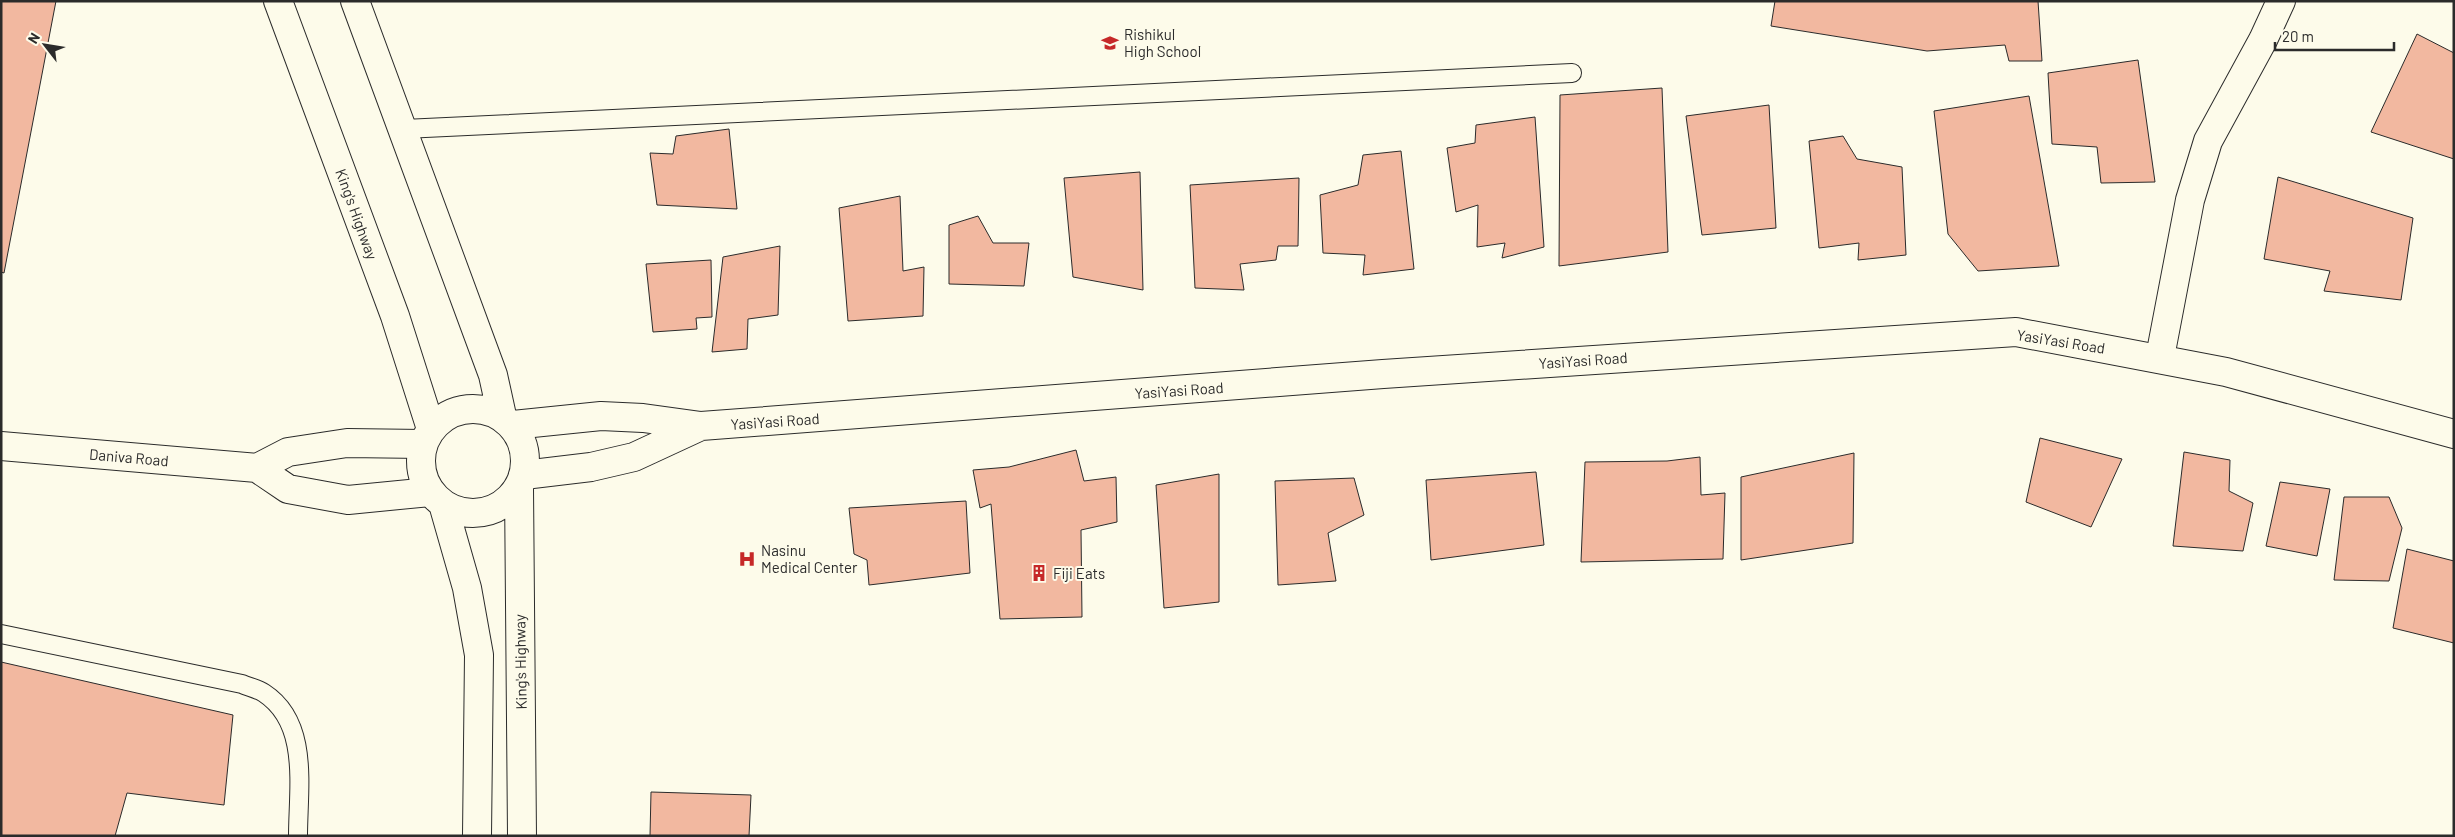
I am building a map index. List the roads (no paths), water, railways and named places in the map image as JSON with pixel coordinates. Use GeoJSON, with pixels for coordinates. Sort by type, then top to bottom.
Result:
{"type":"FeatureCollection","features":[{"type":"Feature","properties":{"kind":"main road","name":"King's Highway"},"geometry":{"type":"LineString","coordinates":[[278,1],[395,316],[427,436]]}},
{"type":"Feature","properties":{"kind":"main road"},"geometry":{"type":"LineString","coordinates":[[356,1],[493,375],[507,421],[522,440],[526,457],[521,481],[504,504],[484,513],[462,513],[436,498],[348,500],[288,489],[257,468],[288,452],[347,443],[427,436]]}},
{"type":"Feature","properties":{"kind":"main road"},"geometry":{"type":"LineString","coordinates":[[2160,357],[2190,200],[2208,141],[2254,57],[2281,1]]}},
{"type":"Feature","properties":{"kind":"main road","name":"YasiYasi Road"},"geometry":{"type":"LineString","coordinates":[[507,421],[601,416],[643,418],[701,426],[1502,366],[2016,332],[2160,357],[2226,372],[2454,434]]}},
{"type":"Feature","properties":{"kind":"main road"},"geometry":{"type":"LineString","coordinates":[[477,836],[479,655],[467,588],[436,498],[421,469],[427,436],[446,415],[464,408],[484,409],[507,421]]}},
{"type":"Feature","properties":{"kind":"main road","name":"YasiYasi Road"},"geometry":{"type":"LineString","coordinates":[[521,481],[634,457],[701,426]]}},
{"type":"Feature","properties":{"kind":"main road","name":"Daniva Road"},"geometry":{"type":"LineString","coordinates":[[1,446],[257,468]]}},
{"type":"Feature","properties":{"kind":"main road","name":"King's Highway"},"geometry":{"type":"LineString","coordinates":[[521,481],[522,836]]}},
{"type":"Feature","properties":{"kind":"lane"},"geometry":{"type":"LineString","coordinates":[[404,129],[1572,73]]}},
{"type":"Feature","properties":{"kind":"lane"},"geometry":{"type":"LineString","coordinates":[[1,634],[242,684],[263,693],[280,707],[293,727],[298,757],[298,836]]}},
{"type":"Feature","properties":{"kind":"place","name":"Rishikul High School"},"geometry":{"type":"Point","coordinates":[1110,43]}},
{"type":"Feature","properties":{"kind":"place","name":"Nasinu Medical Center"},"geometry":{"type":"Point","coordinates":[747,559]}},
{"type":"Feature","properties":{"kind":"place","name":"Fiji Eats"},"geometry":{"type":"Point","coordinates":[1039,573]}}]}
